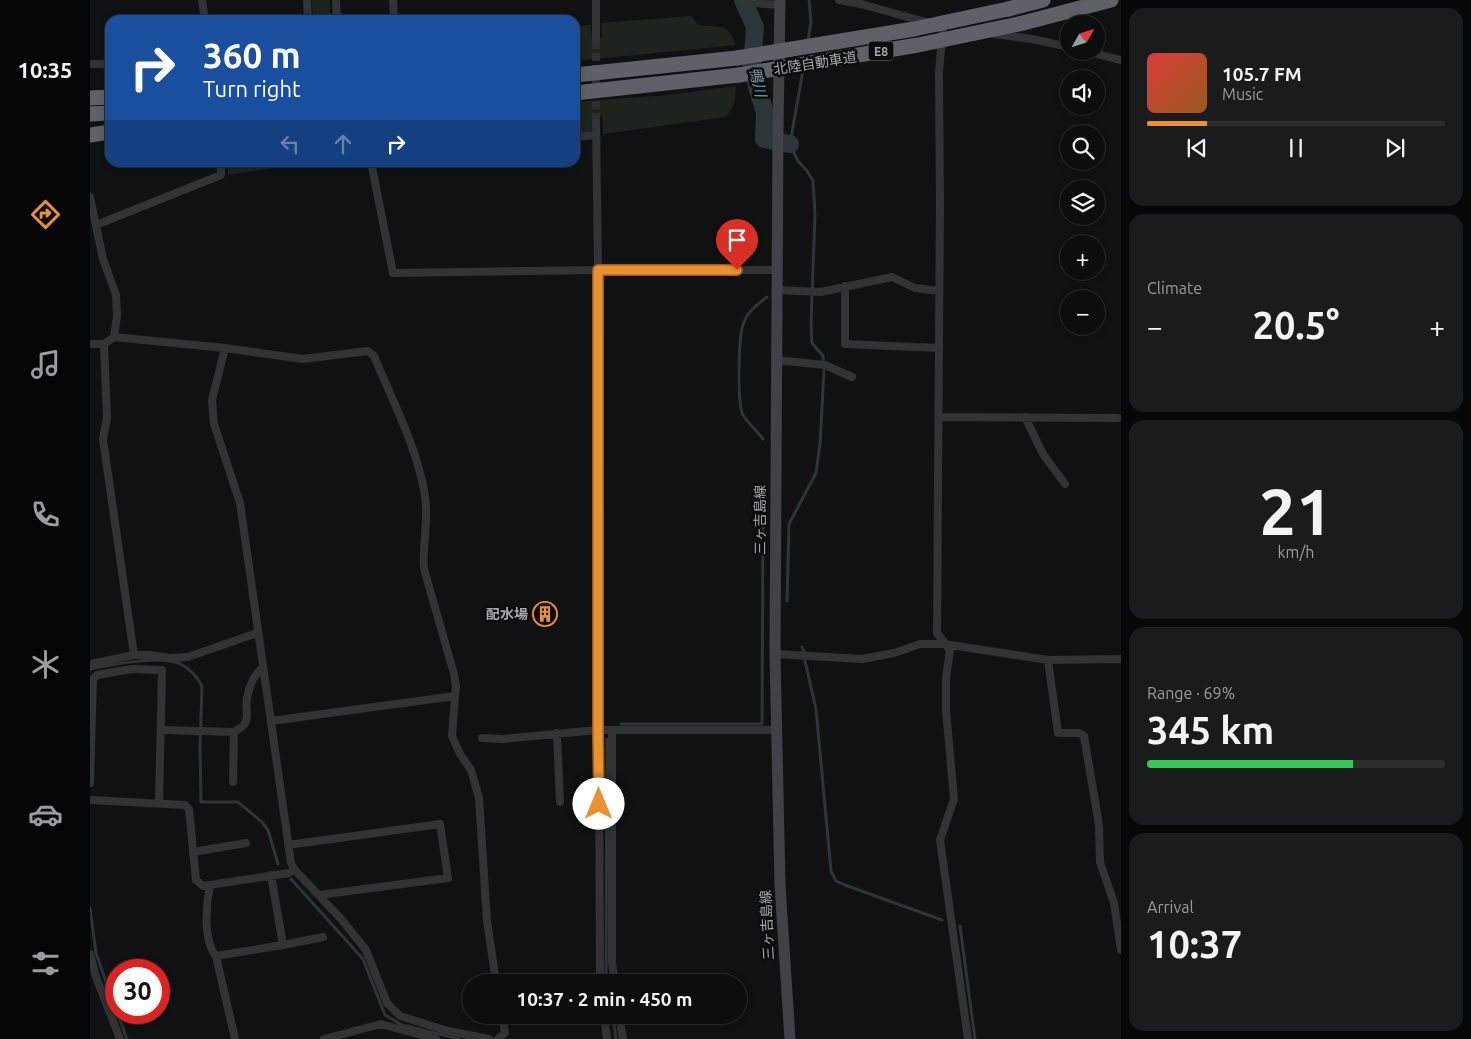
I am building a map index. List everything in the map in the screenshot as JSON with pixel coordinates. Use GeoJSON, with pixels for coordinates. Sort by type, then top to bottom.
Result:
{"type":"FeatureCollection","features":[{"type":"Feature","properties":{"kind":"highway","name":"北陸自動車道"},"geometry":{"type":"LineString","coordinates":[[580,74],[737,58],[914,29],[1043,0]]}},
{"type":"Feature","properties":{"kind":"highway","name":"北陸自動車道"},"geometry":{"type":"LineString","coordinates":[[580,92],[739,75],[918,45],[1023,23],[1111,0]]}},
{"type":"Feature","properties":{"kind":"highway"},"geometry":{"type":"LineString","coordinates":[[90,90],[105,90]]}},
{"type":"Feature","properties":{"kind":"highway"},"geometry":{"type":"LineString","coordinates":[[90,98],[105,97]]}},
{"type":"Feature","properties":{"kind":"highway"},"geometry":{"type":"LineString","coordinates":[[90,114],[105,113]]}},
{"type":"Feature","properties":{"kind":"highway"},"geometry":{"type":"LineString","coordinates":[[90,135],[105,133]]}},
{"type":"Feature","properties":{"kind":"main road","name":"三ヶ吉島線"},"geometry":{"type":"LineString","coordinates":[[780,2],[775,654],[780,884],[790,1039]]}},
{"type":"Feature","properties":{"kind":"street"},"geometry":{"type":"LineString","coordinates":[[202,0],[204,15]]}},
{"type":"Feature","properties":{"kind":"street"},"geometry":{"type":"LineString","coordinates":[[307,0],[308,15]]}},
{"type":"Feature","properties":{"kind":"street"},"geometry":{"type":"LineString","coordinates":[[336,0],[337,15]]}},
{"type":"Feature","properties":{"kind":"street"},"geometry":{"type":"LineString","coordinates":[[393,0],[394,15]]}},
{"type":"Feature","properties":{"kind":"street"},"geometry":{"type":"LineString","coordinates":[[596,0],[596,40]]}},
{"type":"Feature","properties":{"kind":"street"},"geometry":{"type":"LineString","coordinates":[[744,0],[763,4],[780,2]]}},
{"type":"Feature","properties":{"kind":"street"},"geometry":{"type":"LineString","coordinates":[[838,0],[861,4],[943,26],[1032,39],[1060,46]]}},
{"type":"Feature","properties":{"kind":"street"},"geometry":{"type":"LineString","coordinates":[[943,26],[939,72],[937,633],[950,650],[946,678],[946,702],[954,799],[940,840],[968,1039]]}},
{"type":"Feature","properties":{"kind":"street"},"geometry":{"type":"LineString","coordinates":[[1105,56],[1121,60]]}},
{"type":"Feature","properties":{"kind":"street"},"geometry":{"type":"LineString","coordinates":[[90,64],[105,64]]}},
{"type":"Feature","properties":{"kind":"street"},"geometry":{"type":"LineString","coordinates":[[596,121],[600,974]]}},
{"type":"Feature","properties":{"kind":"street"},"geometry":{"type":"LineString","coordinates":[[580,137],[596,135]]}},
{"type":"Feature","properties":{"kind":"street"},"geometry":{"type":"LineString","coordinates":[[96,225],[222,175],[221,167]]}},
{"type":"Feature","properties":{"kind":"street"},"geometry":{"type":"LineString","coordinates":[[372,167],[393,273],[777,270]]}},
{"type":"Feature","properties":{"kind":"street"},"geometry":{"type":"LineString","coordinates":[[90,197],[103,259],[116,295],[118,316],[114,336],[104,344],[90,344]]}},
{"type":"Feature","properties":{"kind":"street"},"geometry":{"type":"LineString","coordinates":[[777,290],[821,292],[892,277],[915,288],[939,291]]}},
{"type":"Feature","properties":{"kind":"street"},"geometry":{"type":"LineString","coordinates":[[845,286],[846,344],[939,348]]}},
{"type":"Feature","properties":{"kind":"street"},"geometry":{"type":"LineString","coordinates":[[114,336],[225,348],[302,359],[368,351],[374,356],[412,447],[425,497],[427,522],[423,555],[424,569],[454,674],[456,686],[452,736],[460,754],[471,770],[479,798],[487,921],[495,974]]}},
{"type":"Feature","properties":{"kind":"street"},"geometry":{"type":"LineString","coordinates":[[104,344],[107,418],[103,438],[134,655]]}},
{"type":"Feature","properties":{"kind":"street"},"geometry":{"type":"LineString","coordinates":[[225,348],[212,400],[214,424],[240,503],[291,863],[294,869],[366,950],[387,1002],[400,1016],[448,1031],[489,1039]]}},
{"type":"Feature","properties":{"kind":"street"},"geometry":{"type":"LineString","coordinates":[[776,360],[825,365],[852,377]]}},
{"type":"Feature","properties":{"kind":"street"},"geometry":{"type":"LineString","coordinates":[[939,417],[1118,418]]}},
{"type":"Feature","properties":{"kind":"street"},"geometry":{"type":"LineString","coordinates":[[1025,418],[1043,454],[1065,484]]}},
{"type":"Feature","properties":{"kind":"street"},"geometry":{"type":"LineString","coordinates":[[90,664],[134,655],[169,658],[188,657],[258,633]]}},
{"type":"Feature","properties":{"kind":"street"},"geometry":{"type":"LineString","coordinates":[[775,654],[862,659],[894,653],[920,644],[944,644],[1048,660],[1121,659]]}},
{"type":"Feature","properties":{"kind":"street"},"geometry":{"type":"LineString","coordinates":[[1048,660],[1058,733],[1078,733],[1084,736],[1099,825],[1100,862],[1114,903],[1121,950]]}},
{"type":"Feature","properties":{"kind":"street"},"geometry":{"type":"LineString","coordinates":[[160,730],[234,732],[243,727],[248,720],[247,699],[255,675],[263,666]]}},
{"type":"Feature","properties":{"kind":"street"},"geometry":{"type":"LineString","coordinates":[[90,783],[93,679],[97,675],[132,669],[162,670],[159,803]]}},
{"type":"Feature","properties":{"kind":"street"},"geometry":{"type":"LineString","coordinates":[[270,721],[455,696]]}},
{"type":"Feature","properties":{"kind":"street"},"geometry":{"type":"LineString","coordinates":[[482,738],[503,739],[598,730],[777,730]]}},
{"type":"Feature","properties":{"kind":"street"},"geometry":{"type":"LineString","coordinates":[[612,730],[612,962],[614,974]]}},
{"type":"Feature","properties":{"kind":"street"},"geometry":{"type":"LineString","coordinates":[[234,732],[234,782]]}},
{"type":"Feature","properties":{"kind":"street"},"geometry":{"type":"LineString","coordinates":[[557,734],[560,802]]}},
{"type":"Feature","properties":{"kind":"street"},"geometry":{"type":"LineString","coordinates":[[90,800],[185,804],[189,809],[196,880],[203,886],[289,872],[294,869]]}},
{"type":"Feature","properties":{"kind":"street"},"geometry":{"type":"LineString","coordinates":[[288,845],[440,824],[448,878],[319,895]]}},
{"type":"Feature","properties":{"kind":"street"},"geometry":{"type":"LineString","coordinates":[[193,852],[246,842]]}},
{"type":"Feature","properties":{"kind":"street"},"geometry":{"type":"LineString","coordinates":[[271,875],[283,945]]}},
{"type":"Feature","properties":{"kind":"street"},"geometry":{"type":"LineString","coordinates":[[210,885],[207,930],[212,951],[216,956],[234,1039]]}},
{"type":"Feature","properties":{"kind":"street"},"geometry":{"type":"LineString","coordinates":[[216,956],[323,938]]}},
{"type":"Feature","properties":{"kind":"street"},"geometry":{"type":"LineString","coordinates":[[90,954],[96,977],[120,1039]]}},
{"type":"Feature","properties":{"kind":"street"},"geometry":{"type":"LineString","coordinates":[[398,1028],[400,1016]]}},
{"type":"Feature","properties":{"kind":"street"},"geometry":{"type":"LineString","coordinates":[[324,1039],[381,1024],[436,1039]]}},
{"type":"Feature","properties":{"kind":"street"},"geometry":{"type":"LineString","coordinates":[[498,1039],[506,1033],[504,1024]]}},
{"type":"Feature","properties":{"kind":"street"},"geometry":{"type":"LineString","coordinates":[[605,1024],[607,1039]]}},
{"type":"Feature","properties":{"kind":"street"},"geometry":{"type":"LineString","coordinates":[[620,1024],[623,1039]]}},
{"type":"Feature","properties":{"kind":"shaded area"},"geometry":{"type":"Polygon","coordinates":[[[312,0],[329,0],[330,15],[313,15],[312,0]]]}},
{"type":"Feature","properties":{"kind":"shaded area"},"geometry":{"type":"Polygon","coordinates":[[[691,16],[698,25],[717,26],[726,29],[733,37],[736,45],[580,61],[580,26],[590,25],[592,37],[602,38],[601,23],[691,16]]]}},
{"type":"Feature","properties":{"kind":"shaded area"},"geometry":{"type":"Polygon","coordinates":[[[736,86],[734,103],[725,117],[603,134],[603,116],[593,115],[591,134],[580,135],[580,102],[669,95],[736,86]]]}},
{"type":"Feature","properties":{"kind":"shaded area"},"geometry":{"type":"Polygon","coordinates":[[[227,167],[281,167],[228,175],[227,167]]]}},
{"type":"Feature","properties":{"kind":"waterway","name":"鴨川"},"geometry":{"type":"LineString","coordinates":[[743,0],[755,27],[752,66],[765,112],[764,139],[790,144]]}},
{"type":"Feature","properties":{"kind":"waterway"},"geometry":{"type":"LineString","coordinates":[[808,41],[811,21],[809,0]]}},
{"type":"Feature","properties":{"kind":"waterway"},"geometry":{"type":"LineString","coordinates":[[787,601],[789,524],[816,473],[820,444],[824,371],[823,356],[812,343],[815,214],[813,181],[798,161],[790,144],[803,70]]}},
{"type":"Feature","properties":{"kind":"waterway"},"geometry":{"type":"LineString","coordinates":[[763,439],[743,415],[739,369],[740,340],[744,322],[751,311],[767,297]]}},
{"type":"Feature","properties":{"kind":"waterway"},"geometry":{"type":"LineString","coordinates":[[621,724],[762,724],[763,524]]}},
{"type":"Feature","properties":{"kind":"waterway"},"geometry":{"type":"LineString","coordinates":[[802,647],[804,652]]}},
{"type":"Feature","properties":{"kind":"waterway"},"geometry":{"type":"LineString","coordinates":[[90,669],[138,661],[164,660],[175,662],[192,672],[202,686],[201,802],[238,802],[262,822],[268,830],[278,864]]}},
{"type":"Feature","properties":{"kind":"waterway"},"geometry":{"type":"LineString","coordinates":[[805,661],[816,709],[831,871],[836,881],[942,920]]}},
{"type":"Feature","properties":{"kind":"waterway"},"geometry":{"type":"LineString","coordinates":[[606,974],[607,739]]}},
{"type":"Feature","properties":{"kind":"waterway"},"geometry":{"type":"LineString","coordinates":[[291,879],[363,959],[385,1015],[402,1025],[459,1039]]}},
{"type":"Feature","properties":{"kind":"waterway"},"geometry":{"type":"LineString","coordinates":[[90,908],[96,953],[105,979]]}},
{"type":"Feature","properties":{"kind":"waterway"},"geometry":{"type":"LineString","coordinates":[[960,926],[975,1039]]}},
{"type":"Feature","properties":{"kind":"waterway"},"geometry":{"type":"LineString","coordinates":[[121,1024],[127,1039]]}},
{"type":"Feature","properties":{"kind":"waterway"},"geometry":{"type":"LineString","coordinates":[[614,1024],[616,1039]]}},
{"type":"Feature","properties":{"kind":"tunnel"},"geometry":{"type":"LineString","coordinates":[[596,40],[596,121]]}},
{"type":"Feature","properties":{"kind":"place","name":"配水場"},"geometry":{"type":"Point","coordinates":[545,614]}},
{"type":"Feature","properties":{"kind":"route"},"geometry":{"type":"LineString","coordinates":[[599,804],[598,270],[737,270]]}}]}
